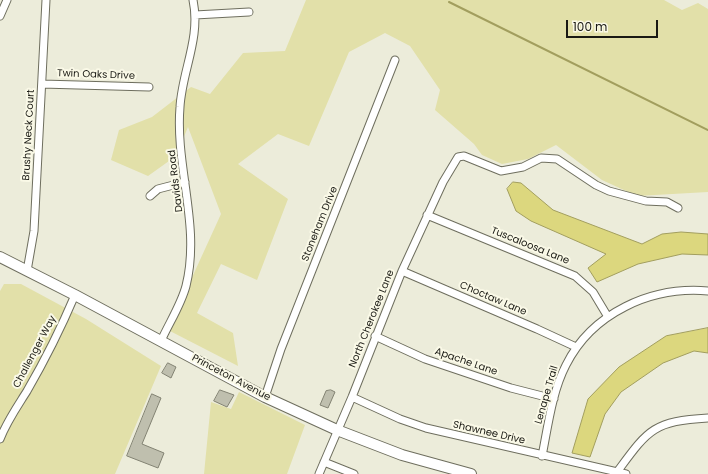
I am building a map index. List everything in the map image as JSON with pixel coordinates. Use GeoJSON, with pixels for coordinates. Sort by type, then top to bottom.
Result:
{"type":"FeatureCollection","features":[{"type":"Feature","properties":{"kind":"main road","name":"Princeton Avenue"},"geometry":{"type":"LineString","coordinates":[[0,257],[75,295],[265,397],[337,430],[402,455],[472,474]]}},
{"type":"Feature","properties":{"kind":"street"},"geometry":{"type":"LineString","coordinates":[[0,16],[6,0]]}},
{"type":"Feature","properties":{"kind":"street","name":"Brushy Neck Court"},"geometry":{"type":"LineString","coordinates":[[27,271],[34,231],[46,0]]}},
{"type":"Feature","properties":{"kind":"street"},"geometry":{"type":"LineString","coordinates":[[193,0],[195,15],[249,12]]}},
{"type":"Feature","properties":{"kind":"street","name":"Davids Road"},"geometry":{"type":"LineString","coordinates":[[161,341],[185,287],[190,267],[191,225],[180,135],[179,108],[182,84],[194,40],[195,15]]}},
{"type":"Feature","properties":{"kind":"street","name":"Stoneham Drive"},"geometry":{"type":"LineString","coordinates":[[265,397],[281,349],[395,60]]}},
{"type":"Feature","properties":{"kind":"street","name":"Twin Oaks Drive"},"geometry":{"type":"LineString","coordinates":[[42,84],[149,87]]}},
{"type":"Feature","properties":{"kind":"street","name":"North Cherokee Lane"},"geometry":{"type":"LineString","coordinates":[[319,474],[352,397],[402,271],[452,164],[458,157],[464,156],[501,171],[524,167],[541,158],[557,159],[596,185],[609,191],[646,201],[667,202],[678,208]]}},
{"type":"Feature","properties":{"kind":"street"},"geometry":{"type":"LineString","coordinates":[[150,196],[158,189],[186,182]]}},
{"type":"Feature","properties":{"kind":"street","name":"Tuscaloosa Lane"},"geometry":{"type":"LineString","coordinates":[[427,215],[575,276],[593,292],[608,317]]}},
{"type":"Feature","properties":{"kind":"street","name":"Choctaw Lane"},"geometry":{"type":"LineString","coordinates":[[402,271],[576,347]]}},
{"type":"Feature","properties":{"kind":"street","name":"Lenape Trail"},"geometry":{"type":"LineString","coordinates":[[542,456],[554,399],[561,376],[576,347],[586,336],[621,308],[645,298],[691,289],[708,291]]}},
{"type":"Feature","properties":{"kind":"street","name":"Challenger Way"},"geometry":{"type":"LineString","coordinates":[[0,439],[15,408],[26,392],[59,330],[75,295]]}},
{"type":"Feature","properties":{"kind":"street","name":"Apache Lane"},"geometry":{"type":"LineString","coordinates":[[375,336],[432,361],[511,388],[554,399]]}},
{"type":"Feature","properties":{"kind":"street","name":"Shawnee Drive"},"geometry":{"type":"LineString","coordinates":[[352,397],[400,419],[426,428],[542,456],[626,474]]}},
{"type":"Feature","properties":{"kind":"street"},"geometry":{"type":"LineString","coordinates":[[616,472],[638,444],[651,431],[667,423],[685,419],[708,418]]}},
{"type":"Feature","properties":{"kind":"street"},"geometry":{"type":"LineString","coordinates":[[324,462],[354,474]]}},
{"type":"Feature","properties":{"kind":"shaded area"},"geometry":{"type":"Polygon","coordinates":[[[306,0],[664,0],[682,10],[698,3],[708,9],[708,192],[637,196],[602,180],[556,145],[528,159],[502,164],[482,155],[474,144],[435,110],[440,90],[410,46],[385,33],[349,52],[309,146],[278,134],[238,164],[288,199],[257,280],[221,264],[197,313],[233,333],[238,366],[168,330],[221,214],[188,127],[176,156],[148,176],[111,160],[119,130],[152,117],[191,87],[210,94],[243,53],[285,51],[306,0]]]}},
{"type":"Feature","properties":{"kind":"shaded area"},"geometry":{"type":"Polygon","coordinates":[[[513,182],[521,183],[553,210],[642,244],[662,234],[681,232],[708,234],[708,255],[682,254],[638,264],[597,282],[588,268],[606,254],[531,221],[516,211],[507,189],[513,182]]]}},
{"type":"Feature","properties":{"kind":"shaded area"},"geometry":{"type":"Polygon","coordinates":[[[4,284],[21,284],[86,319],[161,366],[115,474],[0,474],[0,291],[4,284]]]}},
{"type":"Feature","properties":{"kind":"shaded area"},"geometry":{"type":"Polygon","coordinates":[[[708,328],[708,353],[694,351],[663,363],[621,392],[605,414],[590,457],[572,453],[588,399],[619,367],[666,336],[708,328]]]}},
{"type":"Feature","properties":{"kind":"shaded area"},"geometry":{"type":"Polygon","coordinates":[[[239,392],[305,425],[287,474],[204,474],[211,402],[231,409],[239,392]]]}},
{"type":"Feature","properties":{"kind":"building"},"geometry":{"type":"Polygon","coordinates":[[[168,363],[176,367],[171,378],[162,373],[168,363]]]}},
{"type":"Feature","properties":{"kind":"building"},"geometry":{"type":"Polygon","coordinates":[[[220,390],[234,395],[227,407],[214,401],[220,390]]]}},
{"type":"Feature","properties":{"kind":"building"},"geometry":{"type":"Polygon","coordinates":[[[331,390],[335,392],[328,408],[320,405],[326,391],[331,390]]]}},
{"type":"Feature","properties":{"kind":"building"},"geometry":{"type":"Polygon","coordinates":[[[152,394],[161,398],[142,444],[164,453],[158,468],[127,456],[152,394]]]}},
{"type":"Feature","properties":{"kind":"waterway"},"geometry":{"type":"LineString","coordinates":[[449,2],[708,130]]}}]}
